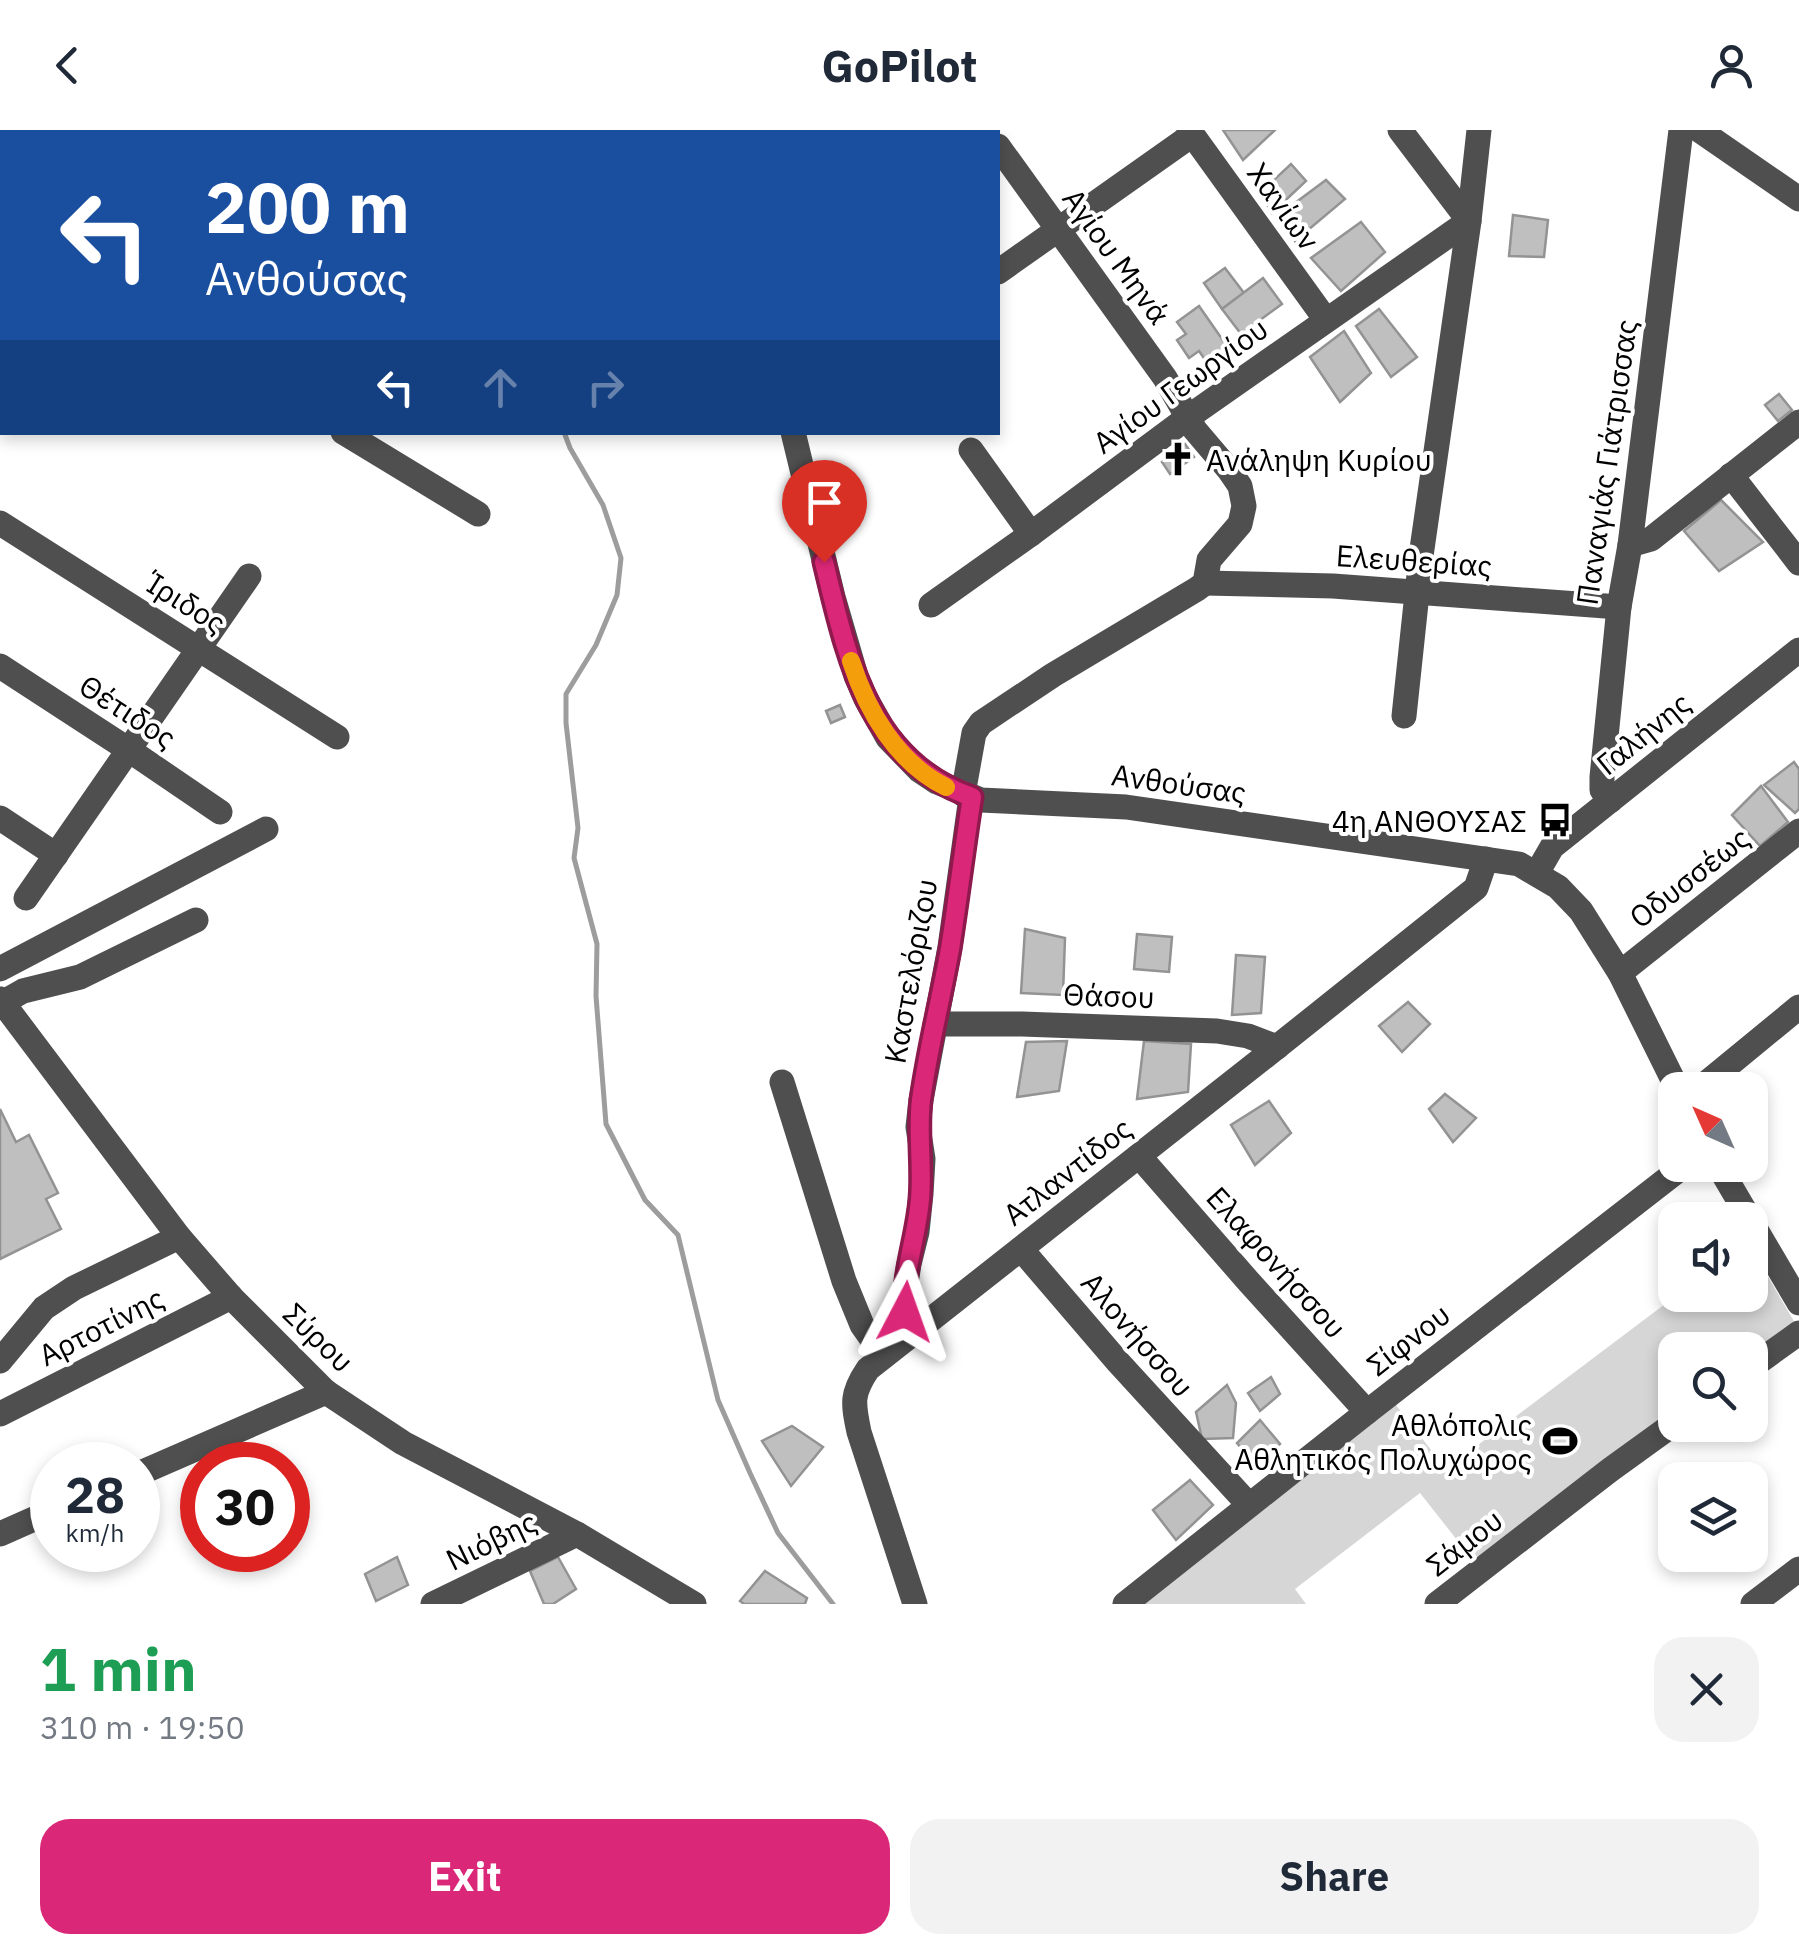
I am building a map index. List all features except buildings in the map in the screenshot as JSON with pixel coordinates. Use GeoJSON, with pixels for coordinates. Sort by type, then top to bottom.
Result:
{"type":"FeatureCollection","features":[{"type":"Feature","properties":{"kind":"street"},"geometry":{"type":"LineString","coordinates":[[1400,130],[1469,221]]}},
{"type":"Feature","properties":{"kind":"street"},"geometry":{"type":"LineString","coordinates":[[1404,716],[1479,130]]}},
{"type":"Feature","properties":{"kind":"street","name":"Παναγιάς Γιάτρισσας"},"geometry":{"type":"LineString","coordinates":[[1610,801],[1602,790],[1602,777],[1618,607],[1630,546],[1681,130]]}},
{"type":"Feature","properties":{"kind":"street"},"geometry":{"type":"LineString","coordinates":[[1699,130],[1799,199]]}},
{"type":"Feature","properties":{"kind":"street"},"geometry":{"type":"LineString","coordinates":[[1000,271],[1191,132]]}},
{"type":"Feature","properties":{"kind":"street","name":"Χανίων"},"geometry":{"type":"LineString","coordinates":[[1191,132],[1326,320]]}},
{"type":"Feature","properties":{"kind":"street","name":"Αγίου Μηνά"},"geometry":{"type":"LineString","coordinates":[[1000,149],[1165,378],[1187,418],[1240,486],[1244,510],[1236,530],[1209,560],[1205,582]]}},
{"type":"Feature","properties":{"kind":"street","name":"Αγίου Γεωργίου"},"geometry":{"type":"LineString","coordinates":[[931,605],[1187,418],[1469,221]]}},
{"type":"Feature","properties":{"kind":"street"},"geometry":{"type":"LineString","coordinates":[[1630,546],[1651,539],[1799,422]]}},
{"type":"Feature","properties":{"kind":"street"},"geometry":{"type":"LineString","coordinates":[[348,435],[478,514]]}},
{"type":"Feature","properties":{"kind":"street","name":"Ανθούσας"},"geometry":{"type":"LineString","coordinates":[[794,435],[832,597],[856,676],[888,738],[936,782],[967,796],[995,801],[1110,805],[1518,864],[1558,887],[1582,912],[1620,973],[1669,1072]]}},
{"type":"Feature","properties":{"kind":"street"},"geometry":{"type":"LineString","coordinates":[[971,450],[1032,534]]}},
{"type":"Feature","properties":{"kind":"street"},"geometry":{"type":"LineString","coordinates":[[1731,475],[1799,563]]}},
{"type":"Feature","properties":{"kind":"street","name":"Ίριδος"},"geometry":{"type":"LineString","coordinates":[[0,523],[337,736]]}},
{"type":"Feature","properties":{"kind":"street"},"geometry":{"type":"LineString","coordinates":[[26,898],[249,576]]}},
{"type":"Feature","properties":{"kind":"street","name":"Ελευθερίας"},"geometry":{"type":"LineString","coordinates":[[1205,582],[1320,585],[1618,607]]}},
{"type":"Feature","properties":{"kind":"street","name":"Καστελόριζου"},"geometry":{"type":"LineString","coordinates":[[913,1333],[904,1296],[917,1232],[922,1159],[918,1127],[950,947],[974,733],[981,723],[1053,675],[1205,582]]}},
{"type":"Feature","properties":{"kind":"street","name":"Γαλήνης"},"geometry":{"type":"LineString","coordinates":[[1537,873],[1552,846],[1799,650]]}},
{"type":"Feature","properties":{"kind":"street","name":"Θέτιδος"},"geometry":{"type":"LineString","coordinates":[[0,666],[220,812]]}},
{"type":"Feature","properties":{"kind":"street"},"geometry":{"type":"LineString","coordinates":[[0,818],[56,855]]}},
{"type":"Feature","properties":{"kind":"street"},"geometry":{"type":"LineString","coordinates":[[0,968],[266,828]]}},
{"type":"Feature","properties":{"kind":"street","name":"Οδυσσέως"},"geometry":{"type":"LineString","coordinates":[[1620,973],[1799,832]]}},
{"type":"Feature","properties":{"kind":"street","name":"Ατλαντίδος"},"geometry":{"type":"LineString","coordinates":[[915,1604],[854,1407],[855,1388],[868,1369],[1476,888],[1486,858]]}},
{"type":"Feature","properties":{"kind":"street"},"geometry":{"type":"LineString","coordinates":[[1,1001],[22,990],[80,977],[196,920]]}},
{"type":"Feature","properties":{"kind":"street","name":"Σύρου"},"geometry":{"type":"LineString","coordinates":[[1,1001],[179,1237],[231,1298],[326,1392],[402,1443],[577,1534],[694,1604]]}},
{"type":"Feature","properties":{"kind":"street"},"geometry":{"type":"LineString","coordinates":[[1720,1072],[1799,1008]]}},
{"type":"Feature","properties":{"kind":"street","name":"Θάσου"},"geometry":{"type":"LineString","coordinates":[[935,1024],[1217,1032],[1248,1036],[1278,1047]]}},
{"type":"Feature","properties":{"kind":"street"},"geometry":{"type":"LineString","coordinates":[[782,1082],[844,1280],[862,1325],[884,1356]]}},
{"type":"Feature","properties":{"kind":"street","name":"Ελαφονήσσου"},"geometry":{"type":"LineString","coordinates":[[1139,1156],[1368,1412]]}},
{"type":"Feature","properties":{"kind":"street","name":"Σίφνου"},"geometry":{"type":"LineString","coordinates":[[1126,1604],[1664,1182]]}},
{"type":"Feature","properties":{"kind":"street"},"geometry":{"type":"LineString","coordinates":[[1728,1182],[1799,1303]]}},
{"type":"Feature","properties":{"kind":"street"},"geometry":{"type":"LineString","coordinates":[[0,1361],[44,1308],[74,1288],[179,1237]]}},
{"type":"Feature","properties":{"kind":"street","name":"Αλονήσσου"},"geometry":{"type":"LineString","coordinates":[[1021,1249],[1249,1505]]}},
{"type":"Feature","properties":{"kind":"street","name":"Αρτοτίνης"},"geometry":{"type":"LineString","coordinates":[[0,1414],[231,1298]]}},
{"type":"Feature","properties":{"kind":"street"},"geometry":{"type":"LineString","coordinates":[[1768,1355],[1799,1333]]}},
{"type":"Feature","properties":{"kind":"street"},"geometry":{"type":"LineString","coordinates":[[160,1464],[326,1392]]}},
{"type":"Feature","properties":{"kind":"street","name":"Σάμου"},"geometry":{"type":"LineString","coordinates":[[1437,1604],[1658,1435]]}},
{"type":"Feature","properties":{"kind":"street"},"geometry":{"type":"LineString","coordinates":[[0,1534],[30,1521]]}},
{"type":"Feature","properties":{"kind":"street","name":"Νιόβης"},"geometry":{"type":"LineString","coordinates":[[434,1604],[577,1534]]}},
{"type":"Feature","properties":{"kind":"street"},"geometry":{"type":"LineString","coordinates":[[1753,1604],[1799,1569]]}},
{"type":"Feature","properties":{"kind":"street"},"geometry":{"type":"LineString","coordinates":[[1776,1604],[1799,1589]]}},
{"type":"Feature","properties":{"kind":"shaded area","name":"Αθλόπολις Αθλητικός Πολυχώρος"},"geometry":{"type":"Polygon","coordinates":[[[1768,1277],[1795,1323],[1768,1343],[1768,1332],[1658,1332],[1658,1427],[1476,1564],[1420,1493],[1295,1589],[1306,1604],[1131,1604],[1392,1400],[1446,1469],[1658,1309],[1768,1312],[1768,1277]]]}},
{"type":"Feature","properties":{"kind":"waterway"},"geometry":{"type":"LineString","coordinates":[[565,435],[603,505],[621,558],[617,595],[596,645],[566,694],[578,828],[574,858],[597,944],[596,996],[606,1124],[645,1200],[678,1235],[718,1400],[778,1533],[833,1604]]}},
{"type":"Feature","properties":{"kind":"slow traffic"},"geometry":{"type":"LineString","coordinates":[[851,661],[888,738],[919,770],[946,787]]}},
{"type":"Feature","properties":{"kind":"place","name":"Ανάληψη Κυρίου"},"geometry":{"type":"Point","coordinates":[1178,459]}},
{"type":"Feature","properties":{"kind":"place","name":"4η ΑΝΘΟΥΣΑΣ"},"geometry":{"type":"Point","coordinates":[1555,820]}},
{"type":"Feature","properties":{"kind":"place","name":"Αθλόπολις Αθλητικός Πολυχώρος"},"geometry":{"type":"Point","coordinates":[1560,1441]}},
{"type":"Feature","properties":{"kind":"route"},"geometry":{"type":"LineString","coordinates":[[824,562],[856,676],[888,738],[936,782],[972,797],[950,947],[921,1100],[921,1194],[904,1296],[905,1312]]}}]}
